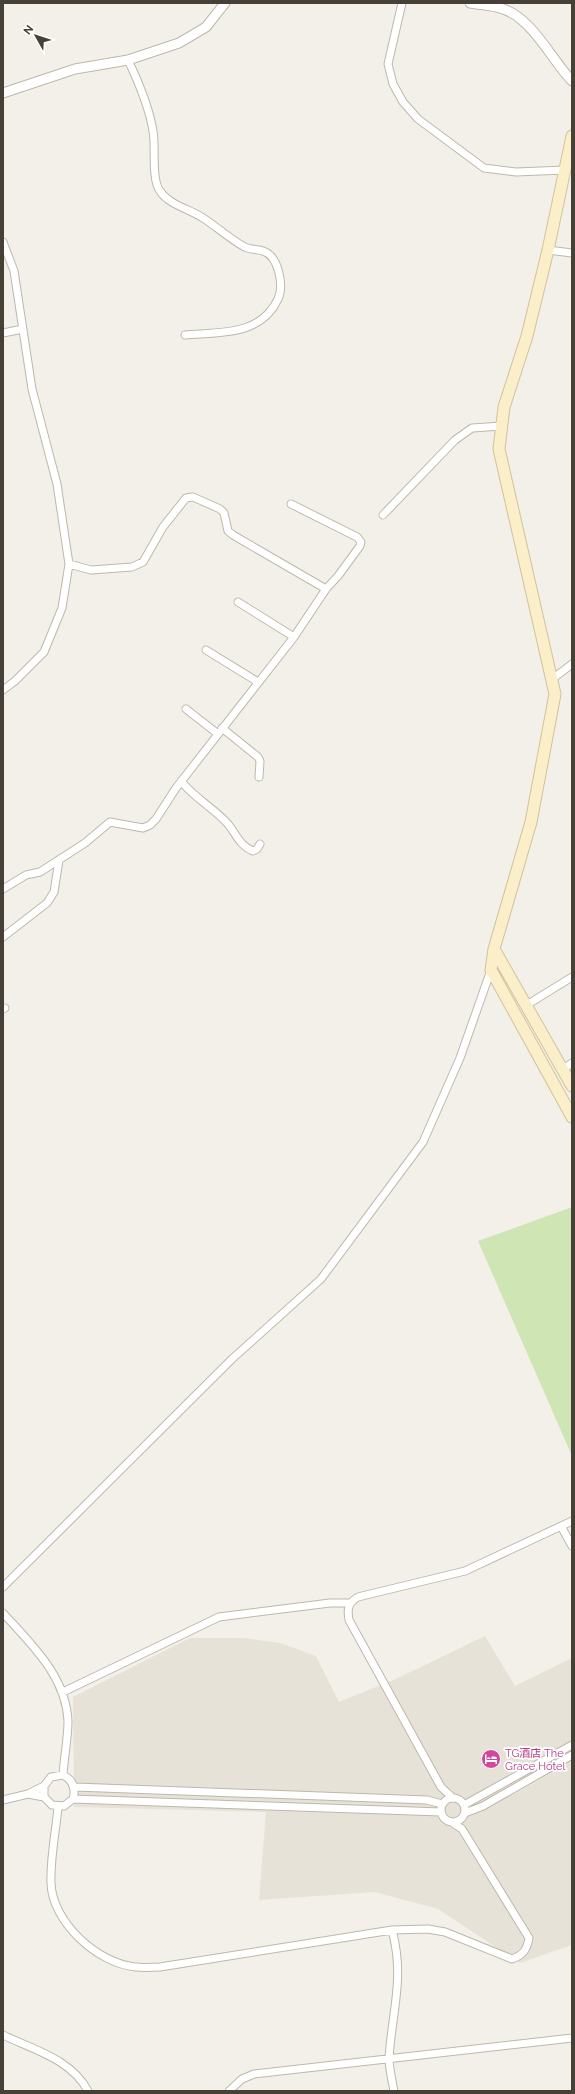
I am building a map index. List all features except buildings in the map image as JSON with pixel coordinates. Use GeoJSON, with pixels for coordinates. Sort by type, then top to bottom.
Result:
{"type":"FeatureCollection","features":[{"type":"Feature","properties":{"kind":"main road"},"geometry":{"type":"LineString","coordinates":[[572,136],[548,250],[527,336],[504,407],[499,449],[555,694],[531,822],[494,948],[491,970],[572,1117]]}},
{"type":"Feature","properties":{"kind":"main road"},"geometry":{"type":"LineString","coordinates":[[494,948],[525,1006],[567,1066],[572,1086]]}},
{"type":"Feature","properties":{"kind":"street"},"geometry":{"type":"LineString","coordinates":[[3,93],[76,69],[128,60],[179,43],[206,27],[225,3]]}},
{"type":"Feature","properties":{"kind":"street"},"geometry":{"type":"LineString","coordinates":[[402,3],[388,64],[393,84],[403,102],[418,119],[484,168],[516,172],[565,170]]}},
{"type":"Feature","properties":{"kind":"street"},"geometry":{"type":"LineString","coordinates":[[470,3],[504,9],[524,20],[558,66],[572,81]]}},
{"type":"Feature","properties":{"kind":"street"},"geometry":{"type":"LineString","coordinates":[[128,60],[148,106],[154,133],[159,190],[166,199],[201,217],[235,242],[245,248],[264,251],[271,255],[276,262],[281,290],[269,312],[259,323],[239,330],[185,335]]}},
{"type":"Feature","properties":{"kind":"street"},"geometry":{"type":"LineString","coordinates":[[3,242],[14,271],[32,389],[57,484],[69,564],[62,608],[44,652],[15,681],[3,690]]}},
{"type":"Feature","properties":{"kind":"street"},"geometry":{"type":"LineString","coordinates":[[548,250],[572,253]]}},
{"type":"Feature","properties":{"kind":"street"},"geometry":{"type":"LineString","coordinates":[[3,333],[24,329]]}},
{"type":"Feature","properties":{"kind":"street"},"geometry":{"type":"LineString","coordinates":[[382,516],[455,440],[472,428],[502,426]]}},
{"type":"Feature","properties":{"kind":"street"},"geometry":{"type":"LineString","coordinates":[[69,564],[91,570],[132,567],[143,562],[163,527],[186,498],[193,497],[220,509],[224,513],[228,531],[233,536],[326,589]]}},
{"type":"Feature","properties":{"kind":"street"},"geometry":{"type":"LineString","coordinates":[[3,889],[26,875],[40,872],[85,843],[110,822],[143,828],[150,825],[156,819],[181,781],[294,638],[326,589],[338,576],[360,546],[360,542],[357,537],[290,504]]}},
{"type":"Feature","properties":{"kind":"street"},"geometry":{"type":"LineString","coordinates":[[238,602],[294,638]]}},
{"type":"Feature","properties":{"kind":"street"},"geometry":{"type":"LineString","coordinates":[[206,650],[258,682]]}},
{"type":"Feature","properties":{"kind":"street"},"geometry":{"type":"LineString","coordinates":[[551,680],[572,664]]}},
{"type":"Feature","properties":{"kind":"street"},"geometry":{"type":"LineString","coordinates":[[186,709],[258,757],[260,761],[259,778]]}},
{"type":"Feature","properties":{"kind":"street"},"geometry":{"type":"LineString","coordinates":[[181,781],[189,791],[228,824],[239,842],[249,850],[253,851],[260,844]]}},
{"type":"Feature","properties":{"kind":"street"},"geometry":{"type":"LineString","coordinates":[[3,937],[47,903],[54,892],[59,860]]}},
{"type":"Feature","properties":{"kind":"street"},"geometry":{"type":"LineString","coordinates":[[3,1587],[232,1359],[321,1279],[423,1142],[460,1058],[491,970]]}},
{"type":"Feature","properties":{"kind":"street"},"geometry":{"type":"LineString","coordinates":[[525,1006],[572,978]]}},
{"type":"Feature","properties":{"kind":"street"},"geometry":{"type":"LineString","coordinates":[[462,1829],[464,1812],[460,1800],[453,1798],[441,1787],[349,1620],[347,1610],[350,1603],[358,1596],[465,1571],[572,1521]]}},
{"type":"Feature","properties":{"kind":"street"},"geometry":{"type":"LineString","coordinates":[[561,1526],[572,1546]]}},
{"type":"Feature","properties":{"kind":"street"},"geometry":{"type":"LineString","coordinates":[[63,1692],[219,1617],[330,1603],[350,1603]]}},
{"type":"Feature","properties":{"kind":"street"},"geometry":{"type":"LineString","coordinates":[[3,1614],[39,1653],[63,1692],[68,1721],[63,1775]]}},
{"type":"Feature","properties":{"kind":"street"},"geometry":{"type":"LineString","coordinates":[[453,1823],[464,1812],[572,1745]]}},
{"type":"Feature","properties":{"kind":"street"},"geometry":{"type":"LineString","coordinates":[[464,1812],[483,1806],[572,1755]]}},
{"type":"Feature","properties":{"kind":"street"},"geometry":{"type":"LineString","coordinates":[[3,1800],[28,1794],[44,1786],[51,1777],[63,1775],[72,1782],[74,1787],[73,1799]]}},
{"type":"Feature","properties":{"kind":"street"},"geometry":{"type":"LineString","coordinates":[[44,1786],[44,1797]]}},
{"type":"Feature","properties":{"kind":"street"},"geometry":{"type":"LineString","coordinates":[[74,1787],[427,1800],[443,1803],[453,1798]]}},
{"type":"Feature","properties":{"kind":"street"},"geometry":{"type":"LineString","coordinates":[[58,1807],[51,1883],[54,1902],[74,1933],[102,1956],[118,1962],[135,1967],[160,1967],[392,1930],[428,1929],[445,1932],[512,1960],[522,1956],[527,1948],[529,1938],[462,1829],[453,1823],[446,1821],[441,1812],[443,1803],[441,1787]]}},
{"type":"Feature","properties":{"kind":"street"},"geometry":{"type":"LineString","coordinates":[[168,1791],[168,1802]]}},
{"type":"Feature","properties":{"kind":"street"},"geometry":{"type":"LineString","coordinates":[[28,1794],[44,1797],[52,1805],[58,1807],[64,1806],[73,1799],[371,1808],[441,1812]]}},
{"type":"Feature","properties":{"kind":"street"},"geometry":{"type":"LineString","coordinates":[[270,1794],[270,1805]]}},
{"type":"Feature","properties":{"kind":"street"},"geometry":{"type":"LineString","coordinates":[[371,1798],[371,1808]]}},
{"type":"Feature","properties":{"kind":"street"},"geometry":{"type":"LineString","coordinates":[[392,1930],[397,1949],[399,1979],[389,2059],[394,2091]]}},
{"type":"Feature","properties":{"kind":"street"},"geometry":{"type":"LineString","coordinates":[[3,2035],[60,2062],[75,2072],[88,2091]]}},
{"type":"Feature","properties":{"kind":"street"},"geometry":{"type":"LineString","coordinates":[[229,2091],[242,2079],[254,2074],[572,2038]]}},
{"type":"Feature","properties":{"kind":"shaded area"},"geometry":{"type":"Polygon","coordinates":[[[485,1636],[515,1686],[572,1658],[572,1945],[520,1963],[438,1909],[375,1892],[259,1900],[266,1812],[74,1807],[73,1697],[190,1638],[244,1638],[280,1643],[316,1656],[339,1702],[398,1678],[485,1636]]]}},
{"type":"Feature","properties":{"kind":"green space"},"geometry":{"type":"Polygon","coordinates":[[[572,1207],[572,1456],[478,1241],[572,1207]]]}},
{"type":"Feature","properties":{"kind":"place","name":"TG酒店 The Grace Hotel"},"geometry":{"type":"Point","coordinates":[491,1759]}}]}
